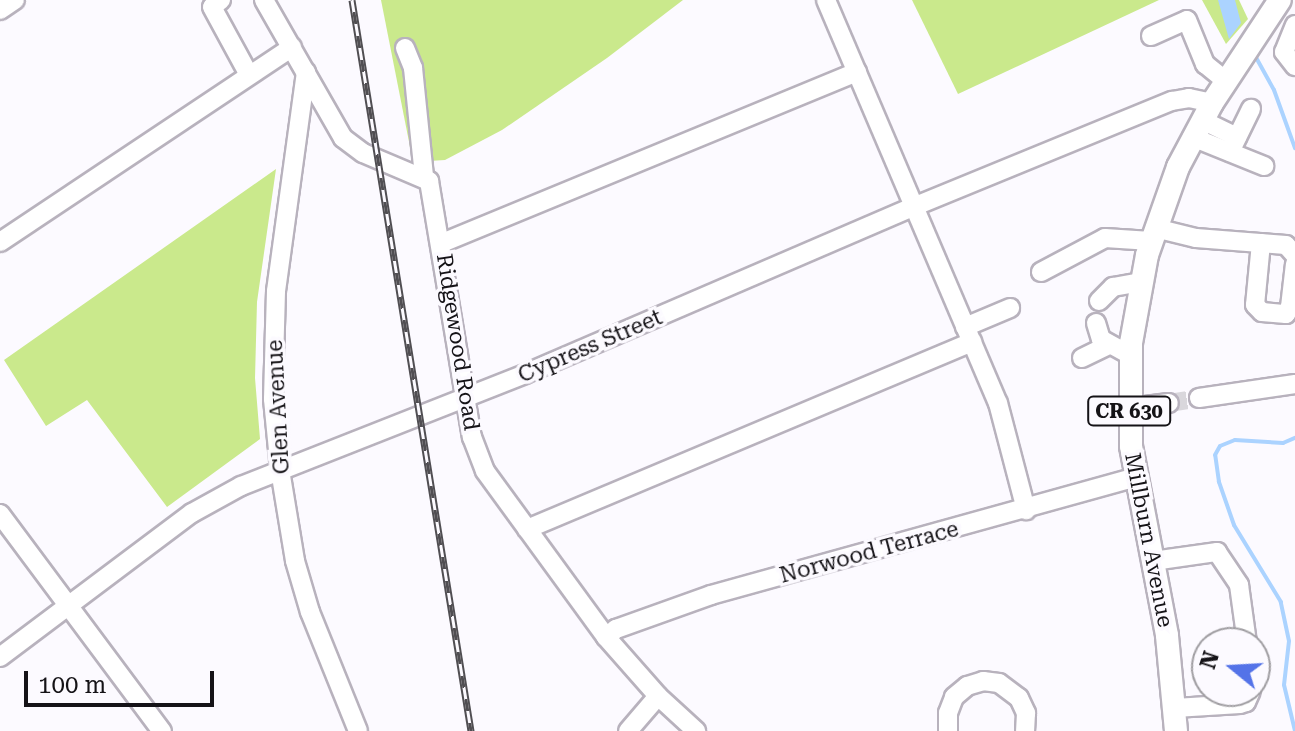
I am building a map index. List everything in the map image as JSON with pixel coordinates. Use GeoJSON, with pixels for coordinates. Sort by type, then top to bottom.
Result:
{"type":"FeatureCollection","features":[{"type":"Feature","properties":{"kind":"main road","name":"Millburn Avenue"},"geometry":{"type":"LineString","coordinates":[[1176,731],[1167,635],[1136,477],[1129,408],[1130,355],[1141,282],[1153,235],[1202,120],[1282,0]]}},
{"type":"Feature","properties":{"kind":"street"},"geometry":{"type":"LineString","coordinates":[[0,10],[15,0]]}},
{"type":"Feature","properties":{"kind":"street"},"geometry":{"type":"LineString","coordinates":[[221,0],[212,7],[249,75]]}},
{"type":"Feature","properties":{"kind":"street"},"geometry":{"type":"LineString","coordinates":[[264,0],[337,128],[352,146],[424,176]]}},
{"type":"Feature","properties":{"kind":"street"},"geometry":{"type":"LineString","coordinates":[[826,0],[998,403],[1026,510]]}},
{"type":"Feature","properties":{"kind":"street"},"geometry":{"type":"LineString","coordinates":[[1282,0],[1295,13]]}},
{"type":"Feature","properties":{"kind":"street"},"geometry":{"type":"LineString","coordinates":[[1151,36],[1187,20],[1205,64],[1230,75]]}},
{"type":"Feature","properties":{"kind":"street"},"geometry":{"type":"LineString","coordinates":[[1295,25],[1284,52],[1295,66]]}},
{"type":"Feature","properties":{"kind":"street"},"geometry":{"type":"LineString","coordinates":[[0,242],[292,47]]}},
{"type":"Feature","properties":{"kind":"street","name":"Ridgewood Road"},"geometry":{"type":"LineString","coordinates":[[405,48],[413,68],[424,176],[433,188],[472,437],[485,471],[606,637],[658,696],[696,731]]}},
{"type":"Feature","properties":{"kind":"street","name":"Glen Avenue"},"geometry":{"type":"LineString","coordinates":[[306,72],[276,291],[273,399],[280,470],[295,561],[338,688],[358,731]]}},
{"type":"Feature","properties":{"kind":"street"},"geometry":{"type":"LineString","coordinates":[[442,243],[857,72]]}},
{"type":"Feature","properties":{"kind":"street","name":"Cypress Street"},"geometry":{"type":"LineString","coordinates":[[0,657],[192,513],[280,470],[467,397],[913,207],[1172,101],[1189,98],[1202,120]]}},
{"type":"Feature","properties":{"kind":"street"},"geometry":{"type":"LineString","coordinates":[[1234,145],[1251,109]]}},
{"type":"Feature","properties":{"kind":"street"},"geometry":{"type":"LineString","coordinates":[[1202,120],[1264,166]]}},
{"type":"Feature","properties":{"kind":"street"},"geometry":{"type":"LineString","coordinates":[[1041,272],[1105,238],[1153,235],[1286,245],[1295,255]]}},
{"type":"Feature","properties":{"kind":"street"},"geometry":{"type":"LineString","coordinates":[[1261,243],[1255,305],[1262,312],[1286,314],[1290,307],[1295,264]]}},
{"type":"Feature","properties":{"kind":"street"},"geometry":{"type":"LineString","coordinates":[[1099,301],[1113,287],[1141,282]]}},
{"type":"Feature","properties":{"kind":"street"},"geometry":{"type":"LineString","coordinates":[[527,529],[968,335],[1010,308]]}},
{"type":"Feature","properties":{"kind":"street"},"geometry":{"type":"LineString","coordinates":[[1096,323],[1101,339],[1130,355]]}},
{"type":"Feature","properties":{"kind":"street"},"geometry":{"type":"LineString","coordinates":[[1082,358],[1109,345]]}},
{"type":"Feature","properties":{"kind":"street"},"geometry":{"type":"LineString","coordinates":[[1199,398],[1295,384]]}},
{"type":"Feature","properties":{"kind":"street"},"geometry":{"type":"LineString","coordinates":[[1129,408],[1169,403]]}},
{"type":"Feature","properties":{"kind":"street","name":"Norwood Terrace"},"geometry":{"type":"LineString","coordinates":[[606,637],[616,629],[711,595],[1136,477]]}},
{"type":"Feature","properties":{"kind":"street"},"geometry":{"type":"LineString","coordinates":[[0,514],[162,731]]}},
{"type":"Feature","properties":{"kind":"street"},"geometry":{"type":"LineString","coordinates":[[1153,561],[1217,552],[1239,585],[1245,627]]}},
{"type":"Feature","properties":{"kind":"street"},"geometry":{"type":"LineString","coordinates":[[948,731],[948,713],[954,697],[974,683],[991,681],[1007,687],[1019,698],[1026,713],[1025,731]]}},
{"type":"Feature","properties":{"kind":"street"},"geometry":{"type":"LineString","coordinates":[[628,731],[658,696]]}},
{"type":"Feature","properties":{"kind":"street"},"geometry":{"type":"LineString","coordinates":[[1175,708],[1191,707]]}},
{"type":"Feature","properties":{"kind":"green space"},"geometry":{"type":"Polygon","coordinates":[[[381,0],[683,0],[607,58],[502,130],[445,160],[413,162],[381,0]]]}},
{"type":"Feature","properties":{"kind":"green space"},"geometry":{"type":"Polygon","coordinates":[[[912,0],[1159,0],[958,94],[912,0]]]}},
{"type":"Feature","properties":{"kind":"green space"},"geometry":{"type":"Polygon","coordinates":[[[1202,0],[1239,0],[1248,19],[1226,44],[1202,0]]]}},
{"type":"Feature","properties":{"kind":"green space"},"geometry":{"type":"Polygon","coordinates":[[[276,169],[257,302],[255,378],[260,439],[167,507],[87,400],[46,426],[4,360],[276,169]]]}},
{"type":"Feature","properties":{"kind":"water"},"geometry":{"type":"Polygon","coordinates":[[[1218,0],[1235,0],[1241,23],[1229,39],[1218,0]]]}},
{"type":"Feature","properties":{"kind":"waterway"},"geometry":{"type":"LineString","coordinates":[[1253,52],[1274,90],[1295,148]]}},
{"type":"Feature","properties":{"kind":"waterway"},"geometry":{"type":"LineString","coordinates":[[1295,438],[1283,443],[1235,440],[1220,446],[1215,455],[1219,482],[1234,525],[1281,602],[1289,641],[1284,685],[1295,731]]}},
{"type":"Feature","properties":{"kind":"tunnel"},"geometry":{"type":"LineString","coordinates":[[1169,403],[1199,398]]}},
{"type":"Feature","properties":{"kind":"railway"},"geometry":{"type":"LineString","coordinates":[[352,0],[471,731]]}}]}
